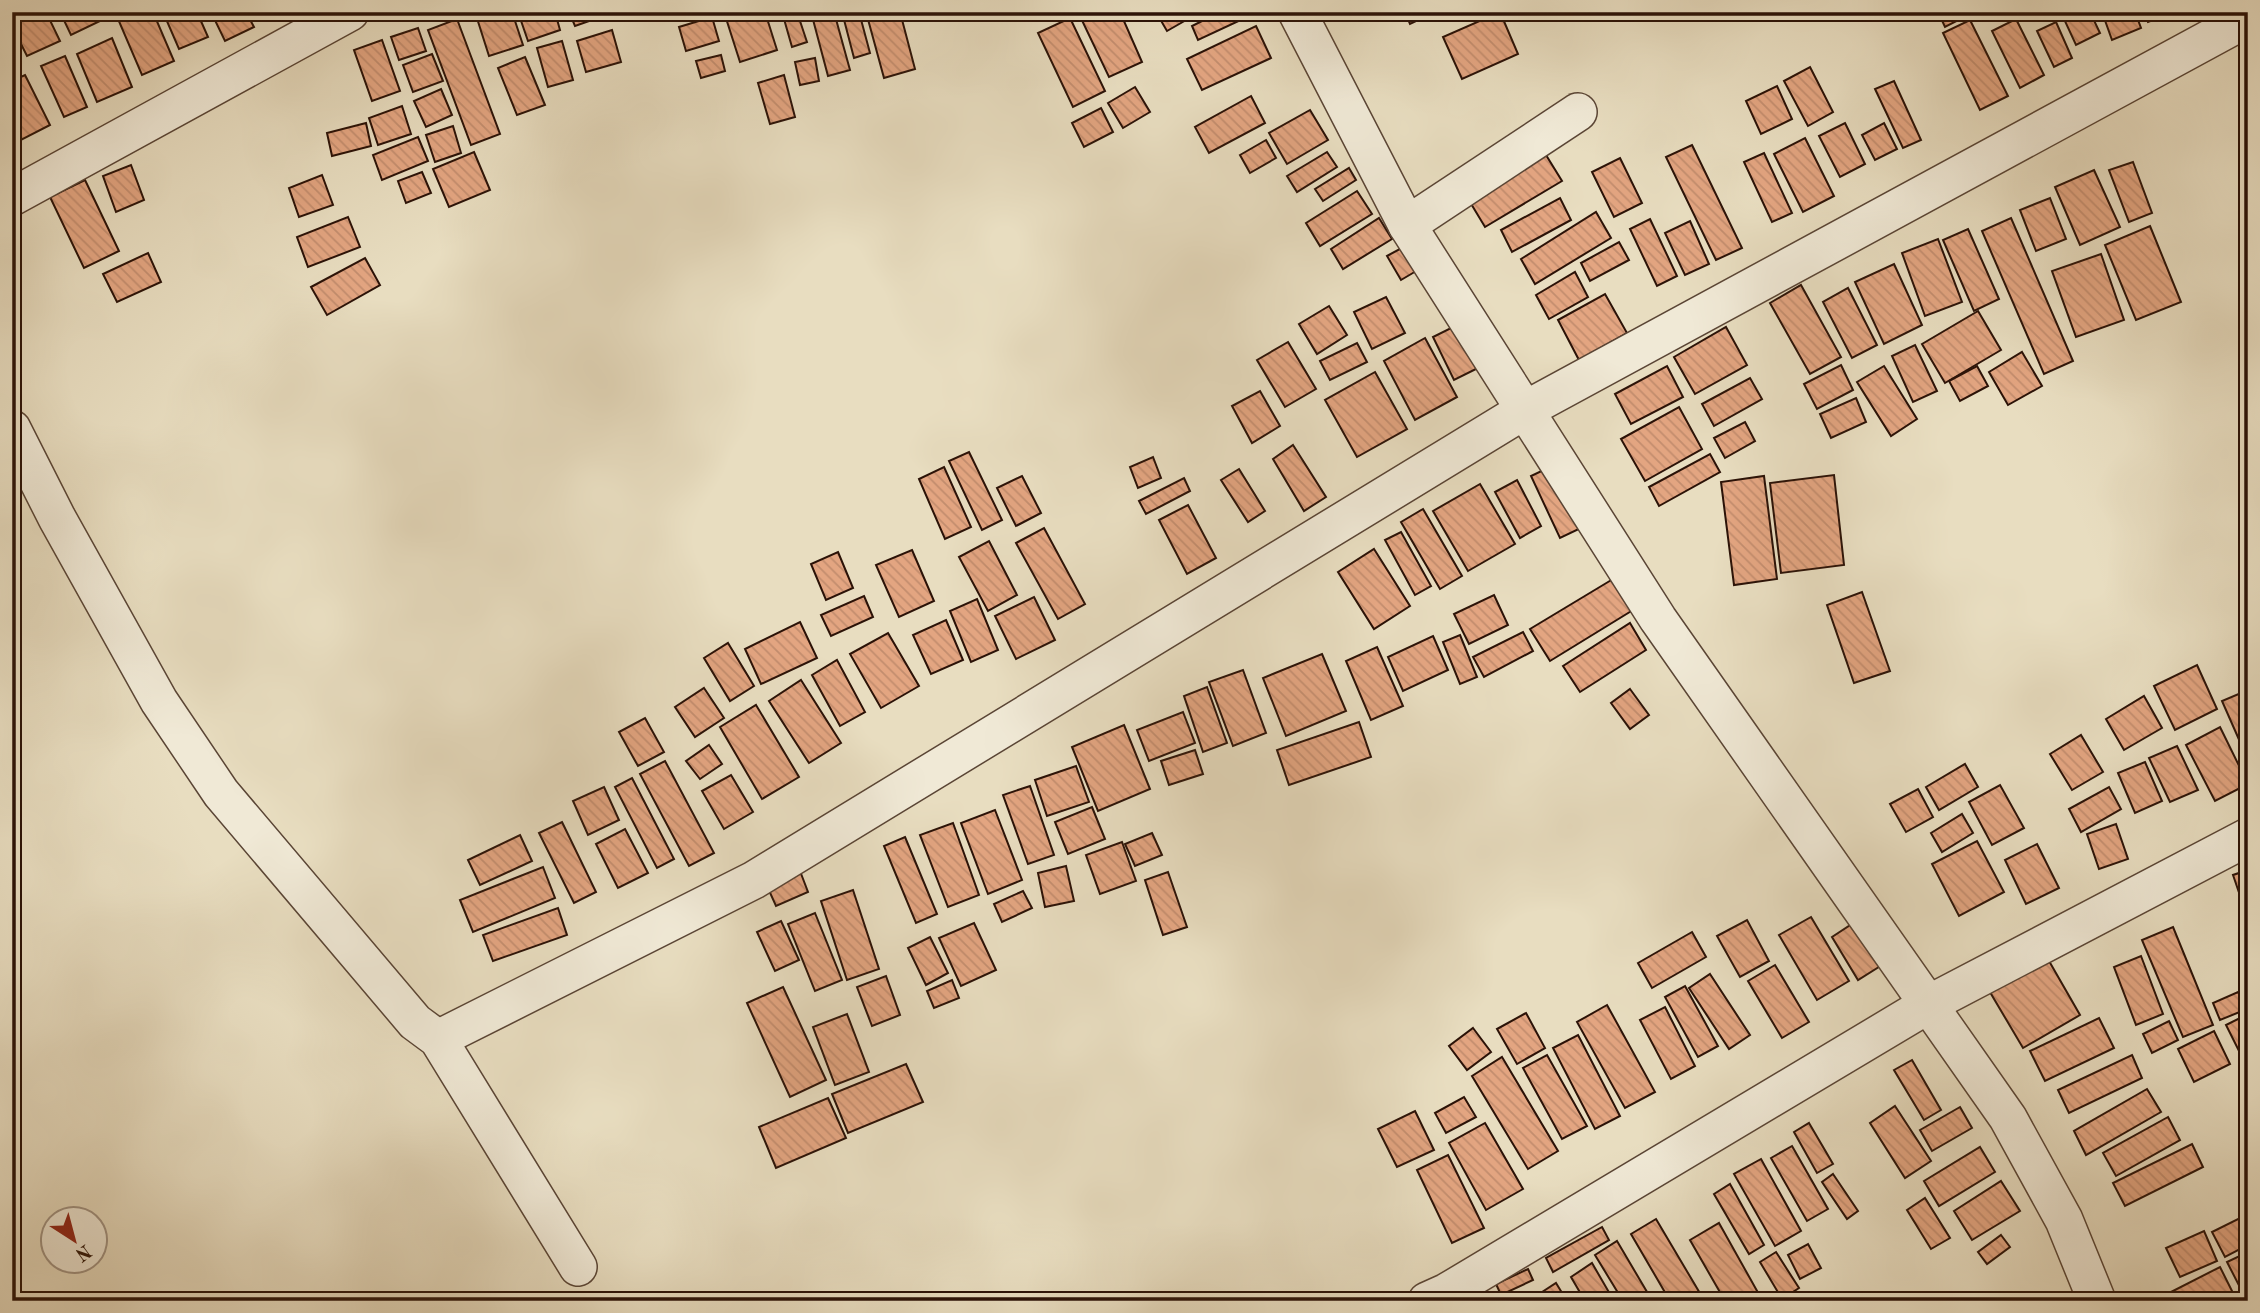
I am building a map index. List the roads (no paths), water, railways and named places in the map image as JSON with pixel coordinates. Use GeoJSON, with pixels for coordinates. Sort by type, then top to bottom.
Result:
{"type":"FeatureCollection","features":[{"type":"Feature","properties":{"kind":"street"},"geometry":{"type":"LineString","coordinates":[[12,197],[292,26],[350,12]]}},
{"type":"Feature","properties":{"kind":"street"},"geometry":{"type":"LineString","coordinates":[[1297,12],[1407,225],[1658,619],[2008,1118],[2064,1220],[2098,1301]]}},
{"type":"Feature","properties":{"kind":"street"},"geometry":{"type":"LineString","coordinates":[[438,1039],[754,880],[1525,410],[2248,18]]}},
{"type":"Feature","properties":{"kind":"street"},"geometry":{"type":"LineString","coordinates":[[1407,225],[1578,113]]}},
{"type":"Feature","properties":{"kind":"street"},"geometry":{"type":"LineString","coordinates":[[12,429],[57,518],[159,701],[221,793],[415,1022],[438,1039],[578,1267]]}},
{"type":"Feature","properties":{"kind":"street"},"geometry":{"type":"LineString","coordinates":[[1427,1301],[1447,1292],[1929,1004],[2248,837]]}}]}
